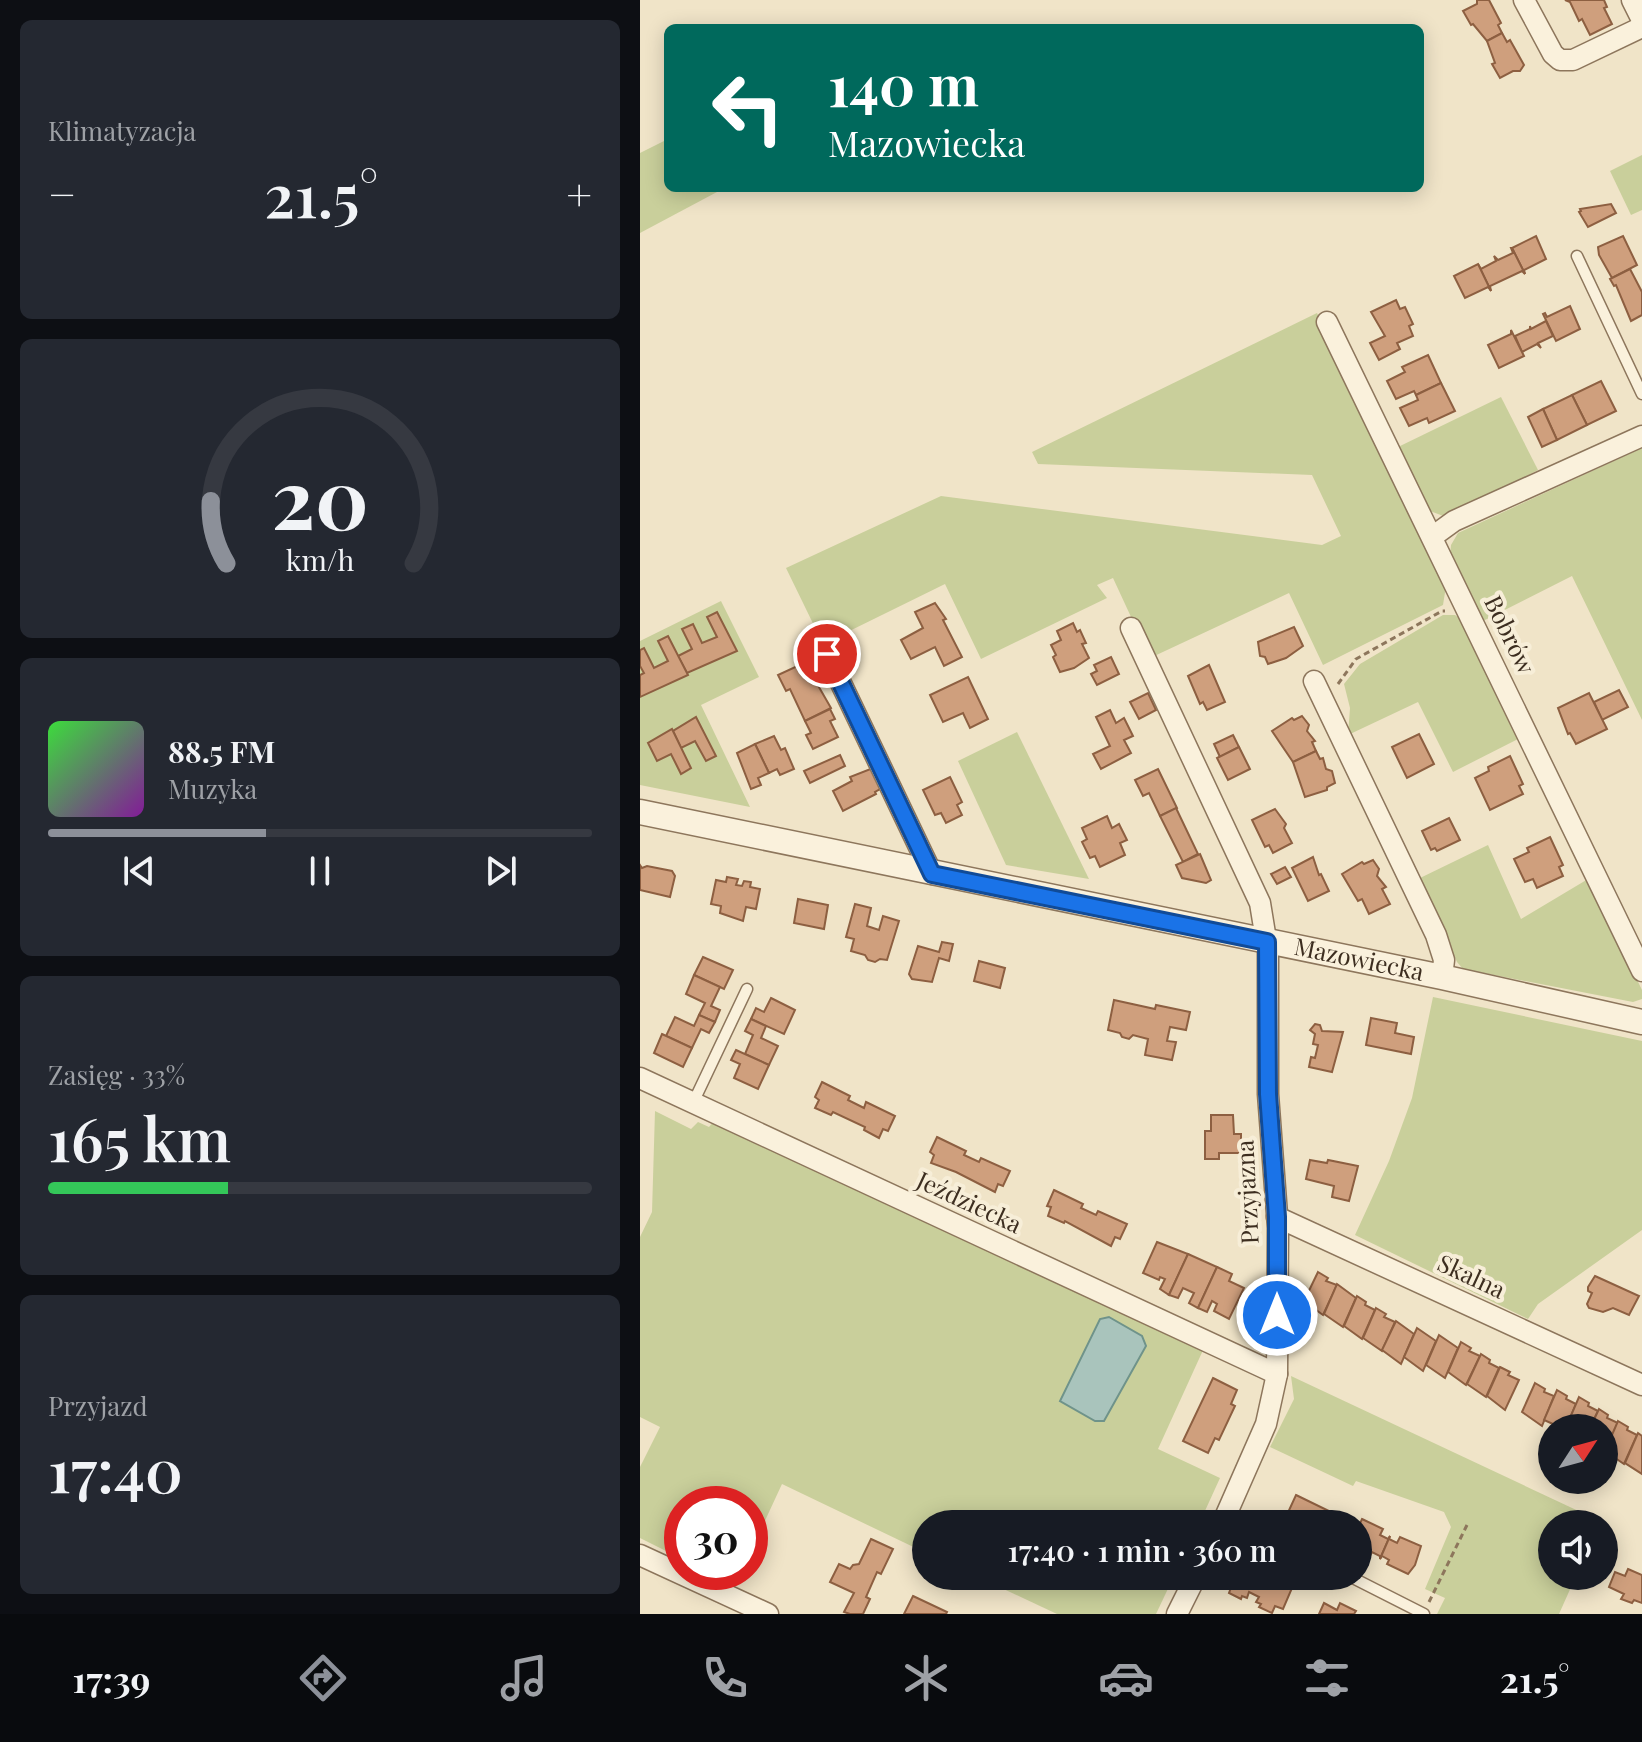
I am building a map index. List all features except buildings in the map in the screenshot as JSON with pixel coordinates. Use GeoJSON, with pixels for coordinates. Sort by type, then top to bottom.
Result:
{"type":"FeatureCollection","features":[{"type":"Feature","properties":{"kind":"street"},"geometry":{"type":"LineString","coordinates":[[1524,0],[1553,54],[1566,61],[1642,27]]}},
{"type":"Feature","properties":{"kind":"street"},"geometry":{"type":"LineString","coordinates":[[1632,0],[1642,20]]}},
{"type":"Feature","properties":{"kind":"street","name":"Bobrów"},"geometry":{"type":"LineString","coordinates":[[1327,322],[1642,971]]}},
{"type":"Feature","properties":{"kind":"street"},"geometry":{"type":"LineString","coordinates":[[1432,537],[1454,521],[1642,436]]}},
{"type":"Feature","properties":{"kind":"street","name":"Przyjazna"},"geometry":{"type":"LineString","coordinates":[[1131,628],[1260,903],[1267,942],[1268,1094],[1277,1217],[1277,1374],[1266,1424],[1234,1510]]}},
{"type":"Feature","properties":{"kind":"street"},"geometry":{"type":"LineString","coordinates":[[827,654],[932,874]]}},
{"type":"Feature","properties":{"kind":"street"},"geometry":{"type":"LineString","coordinates":[[1314,681],[1436,935],[1444,960],[1442,977]]}},
{"type":"Feature","properties":{"kind":"street","name":"Mazowiecka"},"geometry":{"type":"LineString","coordinates":[[640,812],[1442,977],[1642,1022]]}},
{"type":"Feature","properties":{"kind":"street","name":"Jeździecka"},"geometry":{"type":"LineString","coordinates":[[640,1078],[1277,1374]]}},
{"type":"Feature","properties":{"kind":"street","name":"Skalna"},"geometry":{"type":"LineString","coordinates":[[1277,1217],[1642,1385]]}},
{"type":"Feature","properties":{"kind":"street"},"geometry":{"type":"LineString","coordinates":[[640,1555],[768,1614]]}},
{"type":"Feature","properties":{"kind":"street"},"geometry":{"type":"LineString","coordinates":[[1177,1614],[1189,1590]]}},
{"type":"Feature","properties":{"kind":"lane"},"geometry":{"type":"LineString","coordinates":[[1577,256],[1642,394]]}},
{"type":"Feature","properties":{"kind":"lane"},"geometry":{"type":"LineString","coordinates":[[693,1103],[747,989]]}},
{"type":"Feature","properties":{"kind":"lane"},"geometry":{"type":"LineString","coordinates":[[1372,1587],[1424,1613]]}},
{"type":"Feature","properties":{"kind":"path"},"geometry":{"type":"LineString","coordinates":[[1338,684],[1356,659],[1442,611],[1473,620]]}},
{"type":"Feature","properties":{"kind":"path"},"geometry":{"type":"LineString","coordinates":[[1424,1613],[1467,1525]]}},
{"type":"Feature","properties":{"kind":"green space"},"geometry":{"type":"Polygon","coordinates":[[[664,141],[664,192],[717,192],[640,233],[640,153],[664,141]]]}},
{"type":"Feature","properties":{"kind":"green space"},"geometry":{"type":"Polygon","coordinates":[[[1642,155],[1642,210],[1631,215],[1610,171],[1642,155]]]}},
{"type":"Feature","properties":{"kind":"green space"},"geometry":{"type":"Polygon","coordinates":[[[1317,313],[1447,580],[1443,605],[1323,665],[1289,593],[1150,658],[1113,578],[1097,585],[1107,598],[981,659],[945,584],[823,644],[786,568],[941,496],[1322,545],[1341,536],[1312,475],[1038,464],[1032,452],[1317,313]]]}},
{"type":"Feature","properties":{"kind":"green space"},"geometry":{"type":"Polygon","coordinates":[[[1501,397],[1538,470],[1446,517],[1430,511],[1398,447],[1501,397]]]}},
{"type":"Feature","properties":{"kind":"green space"},"geometry":{"type":"Polygon","coordinates":[[[1642,448],[1642,720],[1572,576],[1481,622],[1450,556],[1451,545],[1458,533],[1642,448]]]}},
{"type":"Feature","properties":{"kind":"green space"},"geometry":{"type":"Polygon","coordinates":[[[721,601],[759,677],[701,705],[750,807],[640,785],[640,641],[721,601]]]}},
{"type":"Feature","properties":{"kind":"green space"},"geometry":{"type":"Polygon","coordinates":[[[1443,615],[1455,615],[1466,623],[1520,738],[1453,772],[1418,702],[1348,735],[1350,708],[1344,684],[1360,664],[1443,615]]]}},
{"type":"Feature","properties":{"kind":"green space"},"geometry":{"type":"Polygon","coordinates":[[[1017,732],[1089,879],[1006,865],[958,761],[1017,732]]]}},
{"type":"Feature","properties":{"kind":"green space"},"geometry":{"type":"Polygon","coordinates":[[[1488,845],[1521,919],[1588,879],[1642,990],[1642,999],[1633,1002],[1463,969],[1418,879],[1488,845]]]}},
{"type":"Feature","properties":{"kind":"green space"},"geometry":{"type":"Polygon","coordinates":[[[1433,997],[1642,1041],[1642,1230],[1538,1304],[1528,1319],[1355,1235],[1389,1161],[1412,1098],[1433,997]]]}},
{"type":"Feature","properties":{"kind":"green space"},"geometry":{"type":"Polygon","coordinates":[[[655,1111],[691,1129],[698,1122],[709,1127],[714,1121],[1204,1348],[1158,1449],[1220,1478],[1205,1510],[912,1510],[912,1546],[782,1484],[768,1514],[768,1486],[664,1486],[664,1550],[640,1538],[640,1467],[660,1427],[640,1417],[640,1237],[652,1212],[655,1111]]]}},
{"type":"Feature","properties":{"kind":"green space"},"geometry":{"type":"Polygon","coordinates":[[[1291,1376],[1576,1510],[1538,1510],[1538,1590],[1570,1590],[1559,1614],[1437,1614],[1445,1598],[1425,1589],[1451,1527],[1444,1512],[1356,1481],[1353,1486],[1270,1447],[1294,1399],[1291,1376]]]}},
{"type":"Feature","properties":{"kind":"green space"},"geometry":{"type":"Polygon","coordinates":[[[1006,1590],[1167,1590],[1156,1614],[1057,1614],[1006,1590]]]}},
{"type":"Feature","properties":{"kind":"water"},"geometry":{"type":"Polygon","coordinates":[[[1109,1317],[1142,1336],[1146,1346],[1104,1421],[1095,1421],[1060,1401],[1100,1319],[1109,1317]]]}},
{"type":"Feature","properties":{"kind":"route"},"geometry":{"type":"LineString","coordinates":[[827,654],[932,874],[1267,942],[1268,1094],[1277,1217],[1277,1315]]}}]}
